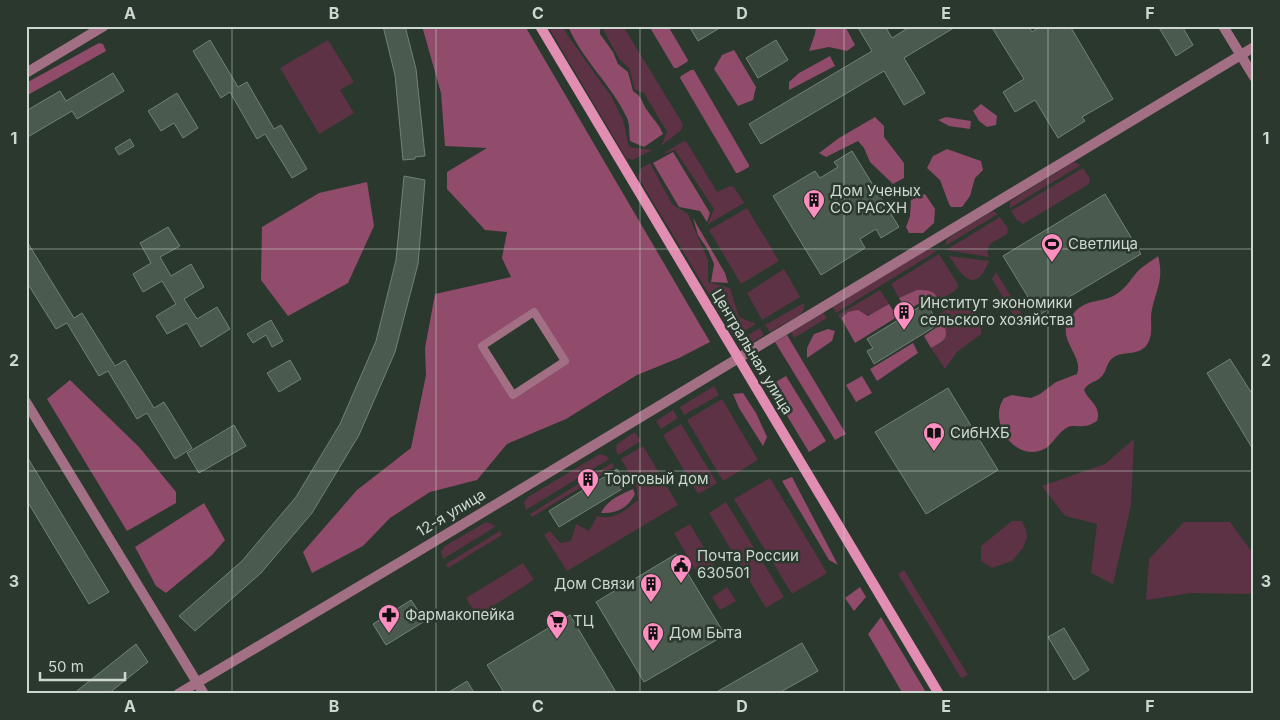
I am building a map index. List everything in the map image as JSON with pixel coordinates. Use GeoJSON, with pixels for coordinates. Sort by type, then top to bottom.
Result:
{"type":"FeatureCollection","features":[{"type":"Feature","properties":{"kind":"main road","name":"Центральная улица"},"geometry":{"type":"LineString","coordinates":[[540,26],[939,694]]}},
{"type":"Feature","properties":{"kind":"street"},"geometry":{"type":"LineString","coordinates":[[26,73],[104,26]]}},
{"type":"Feature","properties":{"kind":"street"},"geometry":{"type":"LineString","coordinates":[[1224,26],[1254,77]]}},
{"type":"Feature","properties":{"kind":"street","name":"12-я улица"},"geometry":{"type":"LineString","coordinates":[[178,694],[1254,47]]}},
{"type":"Feature","properties":{"kind":"street"},"geometry":{"type":"LineString","coordinates":[[534,312],[565,361],[513,395],[482,346],[534,312]]}},
{"type":"Feature","properties":{"kind":"street"},"geometry":{"type":"LineString","coordinates":[[26,402],[204,694]]}},
{"type":"Feature","properties":{"kind":"shaded area"},"geometry":{"type":"Polygon","coordinates":[[[422,26],[525,26],[710,342],[679,358],[637,375],[566,419],[507,444],[477,480],[430,492],[390,518],[363,546],[312,573],[303,552],[357,490],[411,448],[426,375],[425,348],[435,294],[511,277],[502,258],[507,232],[485,230],[447,189],[447,172],[487,148],[445,146],[441,93],[422,26]],[[534,313],[482,346],[513,395],[565,361],[534,313]]]}},
{"type":"Feature","properties":{"kind":"shaded area"},"geometry":{"type":"Polygon","coordinates":[[[548,26],[563,26],[568,36],[611,96],[623,120],[629,147],[652,150],[633,160],[626,158],[548,26]]]}},
{"type":"Feature","properties":{"kind":"shaded area"},"geometry":{"type":"Polygon","coordinates":[[[568,26],[600,26],[600,34],[613,52],[618,64],[628,72],[633,91],[640,98],[663,134],[644,147],[630,141],[628,120],[621,106],[581,50],[568,26]]]}},
{"type":"Feature","properties":{"kind":"shaded area"},"geometry":{"type":"Polygon","coordinates":[[[603,26],[623,26],[681,121],[683,126],[680,131],[661,146],[667,132],[644,93],[635,90],[629,68],[620,60],[603,26]]]}},
{"type":"Feature","properties":{"kind":"shaded area"},"geometry":{"type":"Polygon","coordinates":[[[649,26],[668,26],[688,60],[687,62],[674,68],[649,26]]]}},
{"type":"Feature","properties":{"kind":"shaded area"},"geometry":{"type":"Polygon","coordinates":[[[816,26],[845,26],[855,45],[847,51],[829,47],[809,51],[816,26]]]}},
{"type":"Feature","properties":{"kind":"shaded area"},"geometry":{"type":"Polygon","coordinates":[[[328,40],[354,82],[340,90],[354,113],[319,134],[280,68],[328,40]]]}},
{"type":"Feature","properties":{"kind":"shaded area"},"geometry":{"type":"Polygon","coordinates":[[[99,43],[103,44],[106,51],[26,96],[26,83],[99,43]]]}},
{"type":"Feature","properties":{"kind":"shaded area"},"geometry":{"type":"Polygon","coordinates":[[[734,50],[756,87],[753,100],[738,106],[714,69],[722,55],[734,50]]]}},
{"type":"Feature","properties":{"kind":"shaded area"},"geometry":{"type":"Polygon","coordinates":[[[830,56],[835,66],[789,90],[789,82],[799,73],[830,56]]]}},
{"type":"Feature","properties":{"kind":"shaded area"},"geometry":{"type":"Polygon","coordinates":[[[694,70],[749,165],[749,167],[738,173],[736,173],[680,78],[694,70]]]}},
{"type":"Feature","properties":{"kind":"shaded area"},"geometry":{"type":"Polygon","coordinates":[[[981,104],[997,116],[996,125],[987,127],[979,121],[973,111],[981,104]]]}},
{"type":"Feature","properties":{"kind":"shaded area"},"geometry":{"type":"Polygon","coordinates":[[[875,117],[884,126],[884,137],[904,163],[904,178],[893,184],[870,162],[864,148],[858,141],[826,157],[819,153],[839,138],[875,117]]]}},
{"type":"Feature","properties":{"kind":"shaded area"},"geometry":{"type":"Polygon","coordinates":[[[946,117],[971,121],[970,129],[949,126],[938,120],[946,117]]]}},
{"type":"Feature","properties":{"kind":"shaded area"},"geometry":{"type":"Polygon","coordinates":[[[686,141],[717,192],[730,186],[734,187],[744,203],[707,225],[714,209],[675,150],[663,154],[686,141]]]}},
{"type":"Feature","properties":{"kind":"shaded area"},"geometry":{"type":"Polygon","coordinates":[[[947,149],[981,161],[983,170],[975,178],[970,196],[962,207],[951,207],[940,180],[927,168],[933,156],[947,149]]]}},
{"type":"Feature","properties":{"kind":"shaded area"},"geometry":{"type":"Polygon","coordinates":[[[673,152],[710,213],[707,222],[700,211],[679,207],[653,163],[673,152]]]}},
{"type":"Feature","properties":{"kind":"shaded area"},"geometry":{"type":"Polygon","coordinates":[[[1074,162],[1081,165],[1010,208],[1010,201],[1074,162]]]}},
{"type":"Feature","properties":{"kind":"shaded area"},"geometry":{"type":"Polygon","coordinates":[[[650,163],[672,204],[688,214],[708,260],[708,282],[730,288],[739,317],[756,324],[735,337],[638,177],[641,168],[650,163]]]}},
{"type":"Feature","properties":{"kind":"shaded area"},"geometry":{"type":"Polygon","coordinates":[[[1083,168],[1090,179],[1089,184],[1023,224],[1017,220],[1011,211],[1083,168]]]}},
{"type":"Feature","properties":{"kind":"shaded area"},"geometry":{"type":"Polygon","coordinates":[[[367,182],[374,226],[348,283],[288,316],[261,280],[262,227],[319,193],[367,182]]]}},
{"type":"Feature","properties":{"kind":"shaded area"},"geometry":{"type":"Polygon","coordinates":[[[925,194],[935,209],[934,223],[923,233],[909,233],[906,227],[910,216],[911,200],[925,194]]]}},
{"type":"Feature","properties":{"kind":"shaded area"},"geometry":{"type":"Polygon","coordinates":[[[747,208],[779,261],[741,284],[709,230],[747,208]]]}},
{"type":"Feature","properties":{"kind":"shaded area"},"geometry":{"type":"Polygon","coordinates":[[[992,211],[998,214],[945,246],[947,239],[992,211]]]}},
{"type":"Feature","properties":{"kind":"shaded area"},"geometry":{"type":"Polygon","coordinates":[[[1000,217],[1008,229],[1007,234],[990,244],[987,252],[989,257],[946,250],[1000,217]]]}},
{"type":"Feature","properties":{"kind":"shaded area"},"geometry":{"type":"Polygon","coordinates":[[[693,218],[725,273],[728,283],[711,282],[714,264],[708,250],[698,235],[693,218]]]}},
{"type":"Feature","properties":{"kind":"shaded area"},"geometry":{"type":"Polygon","coordinates":[[[928,249],[937,251],[836,313],[833,307],[928,249]]]}},
{"type":"Feature","properties":{"kind":"shaded area"},"geometry":{"type":"Polygon","coordinates":[[[939,254],[957,283],[956,290],[939,301],[937,296],[910,293],[899,298],[891,284],[939,254]]]}},
{"type":"Feature","properties":{"kind":"shaded area"},"geometry":{"type":"Polygon","coordinates":[[[949,256],[989,261],[984,272],[979,278],[974,280],[964,276],[949,256]]]}},
{"type":"Feature","properties":{"kind":"shaded area"},"geometry":{"type":"Polygon","coordinates":[[[1158,256],[1160,277],[1152,309],[1149,341],[1146,346],[1138,351],[1114,357],[1109,361],[1102,376],[1084,390],[1098,412],[1097,421],[1087,426],[1068,427],[1049,446],[1040,451],[1026,451],[1015,446],[1009,441],[1002,430],[999,410],[1004,398],[1012,395],[1031,398],[1056,382],[1077,374],[1077,362],[1066,333],[1066,327],[1073,315],[1084,305],[1107,299],[1118,293],[1143,266],[1158,256]]]}},
{"type":"Feature","properties":{"kind":"shaded area"},"geometry":{"type":"Polygon","coordinates":[[[784,269],[800,297],[762,320],[747,293],[784,269]]]}},
{"type":"Feature","properties":{"kind":"shaded area"},"geometry":{"type":"Polygon","coordinates":[[[996,272],[1023,316],[1014,316],[992,279],[996,272]]]}},
{"type":"Feature","properties":{"kind":"shaded area"},"geometry":{"type":"Polygon","coordinates":[[[880,290],[889,304],[878,311],[866,315],[848,312],[840,318],[838,315],[880,290]]]}},
{"type":"Feature","properties":{"kind":"shaded area"},"geometry":{"type":"Polygon","coordinates":[[[917,290],[931,291],[939,301],[930,307],[925,300],[906,311],[899,298],[917,290]]]}},
{"type":"Feature","properties":{"kind":"shaded area"},"geometry":{"type":"Polygon","coordinates":[[[964,300],[977,315],[981,325],[981,334],[957,352],[945,369],[931,348],[943,342],[942,326],[937,327],[940,325],[935,316],[964,300]]]}},
{"type":"Feature","properties":{"kind":"shaded area"},"geometry":{"type":"Polygon","coordinates":[[[804,303],[804,309],[801,314],[770,332],[765,325],[804,303]]]}},
{"type":"Feature","properties":{"kind":"shaded area"},"geometry":{"type":"Polygon","coordinates":[[[889,304],[897,317],[855,343],[841,318],[848,312],[858,310],[868,316],[889,304]]]}},
{"type":"Feature","properties":{"kind":"shaded area"},"geometry":{"type":"Polygon","coordinates":[[[823,313],[827,318],[794,338],[791,332],[823,313]]]}},
{"type":"Feature","properties":{"kind":"shaded area"},"geometry":{"type":"Polygon","coordinates":[[[942,326],[946,332],[945,338],[931,348],[924,336],[937,327],[942,326]]]}},
{"type":"Feature","properties":{"kind":"shaded area"},"geometry":{"type":"Polygon","coordinates":[[[760,328],[764,335],[750,342],[740,342],[739,340],[760,328]]]}},
{"type":"Feature","properties":{"kind":"shaded area"},"geometry":{"type":"Polygon","coordinates":[[[828,329],[835,331],[832,341],[807,358],[807,348],[814,334],[828,329]]]}},
{"type":"Feature","properties":{"kind":"shaded area"},"geometry":{"type":"Polygon","coordinates":[[[787,335],[846,434],[835,440],[775,342],[787,335]]]}},
{"type":"Feature","properties":{"kind":"shaded area"},"geometry":{"type":"Polygon","coordinates":[[[913,343],[918,353],[877,381],[870,369],[913,343]]]}},
{"type":"Feature","properties":{"kind":"shaded area"},"geometry":{"type":"Polygon","coordinates":[[[786,376],[826,441],[809,452],[769,386],[786,376]]]}},
{"type":"Feature","properties":{"kind":"shaded area"},"geometry":{"type":"Polygon","coordinates":[[[862,376],[872,393],[856,402],[846,385],[862,376]]]}},
{"type":"Feature","properties":{"kind":"shaded area"},"geometry":{"type":"Polygon","coordinates":[[[70,380],[139,447],[176,492],[176,503],[127,531],[47,399],[70,380]]]}},
{"type":"Feature","properties":{"kind":"shaded area"},"geometry":{"type":"Polygon","coordinates":[[[714,386],[719,395],[684,415],[680,407],[714,386]]]}},
{"type":"Feature","properties":{"kind":"shaded area"},"geometry":{"type":"Polygon","coordinates":[[[743,393],[756,413],[767,437],[763,446],[739,408],[733,394],[743,393]]]}},
{"type":"Feature","properties":{"kind":"shaded area"},"geometry":{"type":"Polygon","coordinates":[[[722,399],[758,460],[723,481],[687,420],[722,399]]]}},
{"type":"Feature","properties":{"kind":"shaded area"},"geometry":{"type":"Polygon","coordinates":[[[673,410],[678,418],[661,429],[656,421],[673,410]]]}},
{"type":"Feature","properties":{"kind":"shaded area"},"geometry":{"type":"Polygon","coordinates":[[[681,424],[717,483],[698,494],[663,435],[681,424]]]}},
{"type":"Feature","properties":{"kind":"shaded area"},"geometry":{"type":"Polygon","coordinates":[[[635,432],[641,441],[618,455],[616,450],[617,444],[635,432]]]}},
{"type":"Feature","properties":{"kind":"shaded area"},"geometry":{"type":"Polygon","coordinates":[[[1134,439],[1131,505],[1113,584],[1091,573],[1097,524],[1065,516],[1042,486],[1105,464],[1134,439]]]}},
{"type":"Feature","properties":{"kind":"shaded area"},"geometry":{"type":"Polygon","coordinates":[[[643,446],[678,505],[567,571],[544,535],[550,531],[560,543],[571,541],[576,524],[589,531],[597,516],[614,516],[638,500],[636,485],[621,459],[643,446]]]}},
{"type":"Feature","properties":{"kind":"shaded area"},"geometry":{"type":"Polygon","coordinates":[[[600,454],[609,459],[526,510],[524,502],[528,497],[600,454]]]}},
{"type":"Feature","properties":{"kind":"shaded area"},"geometry":{"type":"Polygon","coordinates":[[[612,463],[614,467],[532,517],[530,514],[612,463]]]}},
{"type":"Feature","properties":{"kind":"shaded area"},"geometry":{"type":"Polygon","coordinates":[[[792,477],[838,565],[829,560],[782,481],[792,477]]]}},
{"type":"Feature","properties":{"kind":"shaded area"},"geometry":{"type":"Polygon","coordinates":[[[770,478],[827,573],[792,594],[734,499],[770,478]]]}},
{"type":"Feature","properties":{"kind":"shaded area"},"geometry":{"type":"Polygon","coordinates":[[[633,489],[635,494],[632,499],[621,509],[601,513],[610,501],[633,489]]]}},
{"type":"Feature","properties":{"kind":"shaded area"},"geometry":{"type":"Polygon","coordinates":[[[726,502],[784,597],[766,608],[709,513],[726,502]]]}},
{"type":"Feature","properties":{"kind":"shaded area"},"geometry":{"type":"Polygon","coordinates":[[[204,503],[225,540],[212,555],[166,593],[156,586],[135,547],[204,503]]]}},
{"type":"Feature","properties":{"kind":"shaded area"},"geometry":{"type":"Polygon","coordinates":[[[1012,521],[1022,521],[1026,530],[1027,537],[1023,548],[1012,561],[992,568],[981,561],[981,546],[1012,521]]]}},
{"type":"Feature","properties":{"kind":"shaded area"},"geometry":{"type":"Polygon","coordinates":[[[486,522],[495,527],[443,559],[441,551],[445,546],[486,522]]]}},
{"type":"Feature","properties":{"kind":"shaded area"},"geometry":{"type":"Polygon","coordinates":[[[1184,522],[1230,522],[1254,555],[1254,580],[1250,594],[1191,593],[1146,600],[1149,559],[1184,522]]]}},
{"type":"Feature","properties":{"kind":"shaded area"},"geometry":{"type":"Polygon","coordinates":[[[690,524],[715,567],[699,576],[674,533],[690,524]]]}},
{"type":"Feature","properties":{"kind":"shaded area"},"geometry":{"type":"Polygon","coordinates":[[[500,531],[502,535],[448,568],[446,564],[500,531]]]}},
{"type":"Feature","properties":{"kind":"shaded area"},"geometry":{"type":"Polygon","coordinates":[[[523,563],[534,580],[477,616],[466,598],[523,563]]]}},
{"type":"Feature","properties":{"kind":"shaded area"},"geometry":{"type":"Polygon","coordinates":[[[904,570],[968,675],[961,678],[898,574],[904,570]]]}},
{"type":"Feature","properties":{"kind":"shaded area"},"geometry":{"type":"Polygon","coordinates":[[[727,587],[736,601],[720,610],[712,597],[727,587]]]}},
{"type":"Feature","properties":{"kind":"shaded area"},"geometry":{"type":"Polygon","coordinates":[[[860,587],[866,597],[854,611],[845,598],[860,587]]]}},
{"type":"Feature","properties":{"kind":"shaded area"},"geometry":{"type":"Polygon","coordinates":[[[881,617],[927,694],[903,694],[868,634],[881,617]]]}},
{"type":"Feature","properties":{"kind":"building"},"geometry":{"type":"Polygon","coordinates":[[[383,26],[405,26],[416,69],[425,156],[415,157],[415,159],[403,160],[395,75],[383,26]]]}},
{"type":"Feature","properties":{"kind":"building"},"geometry":{"type":"Polygon","coordinates":[[[689,26],[723,26],[698,41],[689,26]]]}},
{"type":"Feature","properties":{"kind":"building"},"geometry":{"type":"Polygon","coordinates":[[[857,26],[885,26],[892,38],[911,26],[957,26],[904,58],[925,93],[904,105],[884,71],[761,144],[749,124],[872,51],[857,26]]]}},
{"type":"Feature","properties":{"kind":"building"},"geometry":{"type":"Polygon","coordinates":[[[991,26],[1028,26],[1032,32],[1041,26],[1070,26],[1113,99],[1082,117],[1085,121],[1058,138],[1035,100],[1015,112],[1003,92],[1024,79],[991,26]]]}},
{"type":"Feature","properties":{"kind":"building"},"geometry":{"type":"Polygon","coordinates":[[[1158,26],[1182,26],[1193,45],[1176,56],[1158,26]]]}},
{"type":"Feature","properties":{"kind":"building"},"geometry":{"type":"Polygon","coordinates":[[[210,40],[238,87],[247,82],[274,129],[281,125],[307,169],[292,178],[265,134],[257,139],[230,92],[221,98],[193,51],[210,40]]]}},
{"type":"Feature","properties":{"kind":"building"},"geometry":{"type":"Polygon","coordinates":[[[776,40],[788,60],[758,78],[746,58],[776,40]]]}},
{"type":"Feature","properties":{"kind":"building"},"geometry":{"type":"Polygon","coordinates":[[[113,73],[124,91],[77,119],[72,111],[26,138],[26,111],[60,91],[66,101],[113,73]]]}},
{"type":"Feature","properties":{"kind":"building"},"geometry":{"type":"Polygon","coordinates":[[[177,93],[198,128],[183,138],[174,123],[161,131],[148,111],[177,93]]]}},
{"type":"Feature","properties":{"kind":"building"},"geometry":{"type":"Polygon","coordinates":[[[130,139],[134,146],[119,155],[115,148],[130,139]]]}},
{"type":"Feature","properties":{"kind":"building"},"geometry":{"type":"Polygon","coordinates":[[[852,151],[899,227],[881,238],[876,229],[860,239],[865,248],[821,275],[773,196],[815,171],[820,178],[838,167],[834,162],[852,151]]]}},
{"type":"Feature","properties":{"kind":"building"},"geometry":{"type":"Polygon","coordinates":[[[404,176],[425,180],[418,264],[395,352],[359,435],[312,513],[261,573],[195,631],[179,616],[242,561],[296,497],[340,424],[376,341],[396,260],[404,176]]]}},
{"type":"Feature","properties":{"kind":"building"},"geometry":{"type":"Polygon","coordinates":[[[1105,194],[1141,254],[1039,315],[1003,256],[1105,194]]]}},
{"type":"Feature","properties":{"kind":"building"},"geometry":{"type":"Polygon","coordinates":[[[168,227],[180,246],[160,257],[171,276],[191,264],[204,287],[184,299],[197,319],[217,307],[230,329],[201,347],[187,323],[167,334],[156,316],[176,304],[162,281],[143,292],[133,274],[151,263],[140,243],[168,227]]]}},
{"type":"Feature","properties":{"kind":"building"},"geometry":{"type":"Polygon","coordinates":[[[26,240],[74,318],[82,313],[115,366],[125,360],[154,408],[164,402],[192,448],[175,459],[147,413],[137,419],[108,371],[99,376],[67,323],[56,329],[26,281],[26,240]]]}},
{"type":"Feature","properties":{"kind":"building","name":"Институт экономики сельского хозяйства"},"geometry":{"type":"Polygon","coordinates":[[[926,303],[939,324],[874,364],[867,351],[873,348],[867,339],[926,303]]]}},
{"type":"Feature","properties":{"kind":"building"},"geometry":{"type":"Polygon","coordinates":[[[271,320],[283,341],[272,347],[266,335],[253,343],[247,334],[271,320]]]}},
{"type":"Feature","properties":{"kind":"building"},"geometry":{"type":"Polygon","coordinates":[[[1230,359],[1254,397],[1254,451],[1207,373],[1230,359]]]}},
{"type":"Feature","properties":{"kind":"building"},"geometry":{"type":"Polygon","coordinates":[[[290,360],[301,379],[279,392],[267,373],[290,360]]]}},
{"type":"Feature","properties":{"kind":"building","name":"СибНХБ"},"geometry":{"type":"Polygon","coordinates":[[[948,388],[998,470],[926,514],[875,432],[948,388]]]}},
{"type":"Feature","properties":{"kind":"building"},"geometry":{"type":"Polygon","coordinates":[[[234,425],[246,446],[199,473],[187,453],[234,425]]]}},
{"type":"Feature","properties":{"kind":"building"},"geometry":{"type":"Polygon","coordinates":[[[26,455],[109,592],[89,604],[26,499],[26,455]]]}},
{"type":"Feature","properties":{"kind":"building","name":"Торговый дом"},"geometry":{"type":"Polygon","coordinates":[[[617,469],[627,486],[559,527],[549,511],[617,469]]]}},
{"type":"Feature","properties":{"kind":"building","name":"Дом Связи"},"geometry":{"type":"Polygon","coordinates":[[[676,554],[725,635],[644,682],[596,602],[676,554]]]}},
{"type":"Feature","properties":{"kind":"building"},"geometry":{"type":"Polygon","coordinates":[[[411,600],[425,621],[386,645],[373,624],[411,600]]]}},
{"type":"Feature","properties":{"kind":"building","name":"ТЦ"},"geometry":{"type":"Polygon","coordinates":[[[570,615],[617,694],[505,694],[487,665],[570,615]]]}},
{"type":"Feature","properties":{"kind":"building"},"geometry":{"type":"Polygon","coordinates":[[[1064,628],[1089,670],[1074,680],[1048,637],[1064,628]]]}},
{"type":"Feature","properties":{"kind":"building"},"geometry":{"type":"Polygon","coordinates":[[[802,643],[818,671],[777,694],[713,694],[802,643]]]}},
{"type":"Feature","properties":{"kind":"building"},"geometry":{"type":"Polygon","coordinates":[[[136,644],[148,662],[108,694],[73,694],[136,644]]]}},
{"type":"Feature","properties":{"kind":"building"},"geometry":{"type":"Polygon","coordinates":[[[467,681],[475,694],[446,694],[467,681]]]}},
{"type":"Feature","properties":{"kind":"place","name":"Дом Ученых СО РАСХН"},"geometry":{"type":"Point","coordinates":[814,219]}},
{"type":"Feature","properties":{"kind":"place","name":"Светлица"},"geometry":{"type":"Point","coordinates":[1052,263]}},
{"type":"Feature","properties":{"kind":"place","name":"Институт экономики сельского хозяйства"},"geometry":{"type":"Point","coordinates":[904,331]}},
{"type":"Feature","properties":{"kind":"place","name":"СибНХБ"},"geometry":{"type":"Point","coordinates":[934,452]}},
{"type":"Feature","properties":{"kind":"place","name":"Торговый дом"},"geometry":{"type":"Point","coordinates":[588,498]}},
{"type":"Feature","properties":{"kind":"place","name":"Почта России 630501"},"geometry":{"type":"Point","coordinates":[681,584]}},
{"type":"Feature","properties":{"kind":"place","name":"Дом Связи"},"geometry":{"type":"Point","coordinates":[651,603]}},
{"type":"Feature","properties":{"kind":"place","name":"Фармакопейка"},"geometry":{"type":"Point","coordinates":[389,634]}},
{"type":"Feature","properties":{"kind":"place","name":"ТЦ"},"geometry":{"type":"Point","coordinates":[557,640]}},
{"type":"Feature","properties":{"kind":"place","name":"Дом Быта"},"geometry":{"type":"Point","coordinates":[653,652]}}]}
